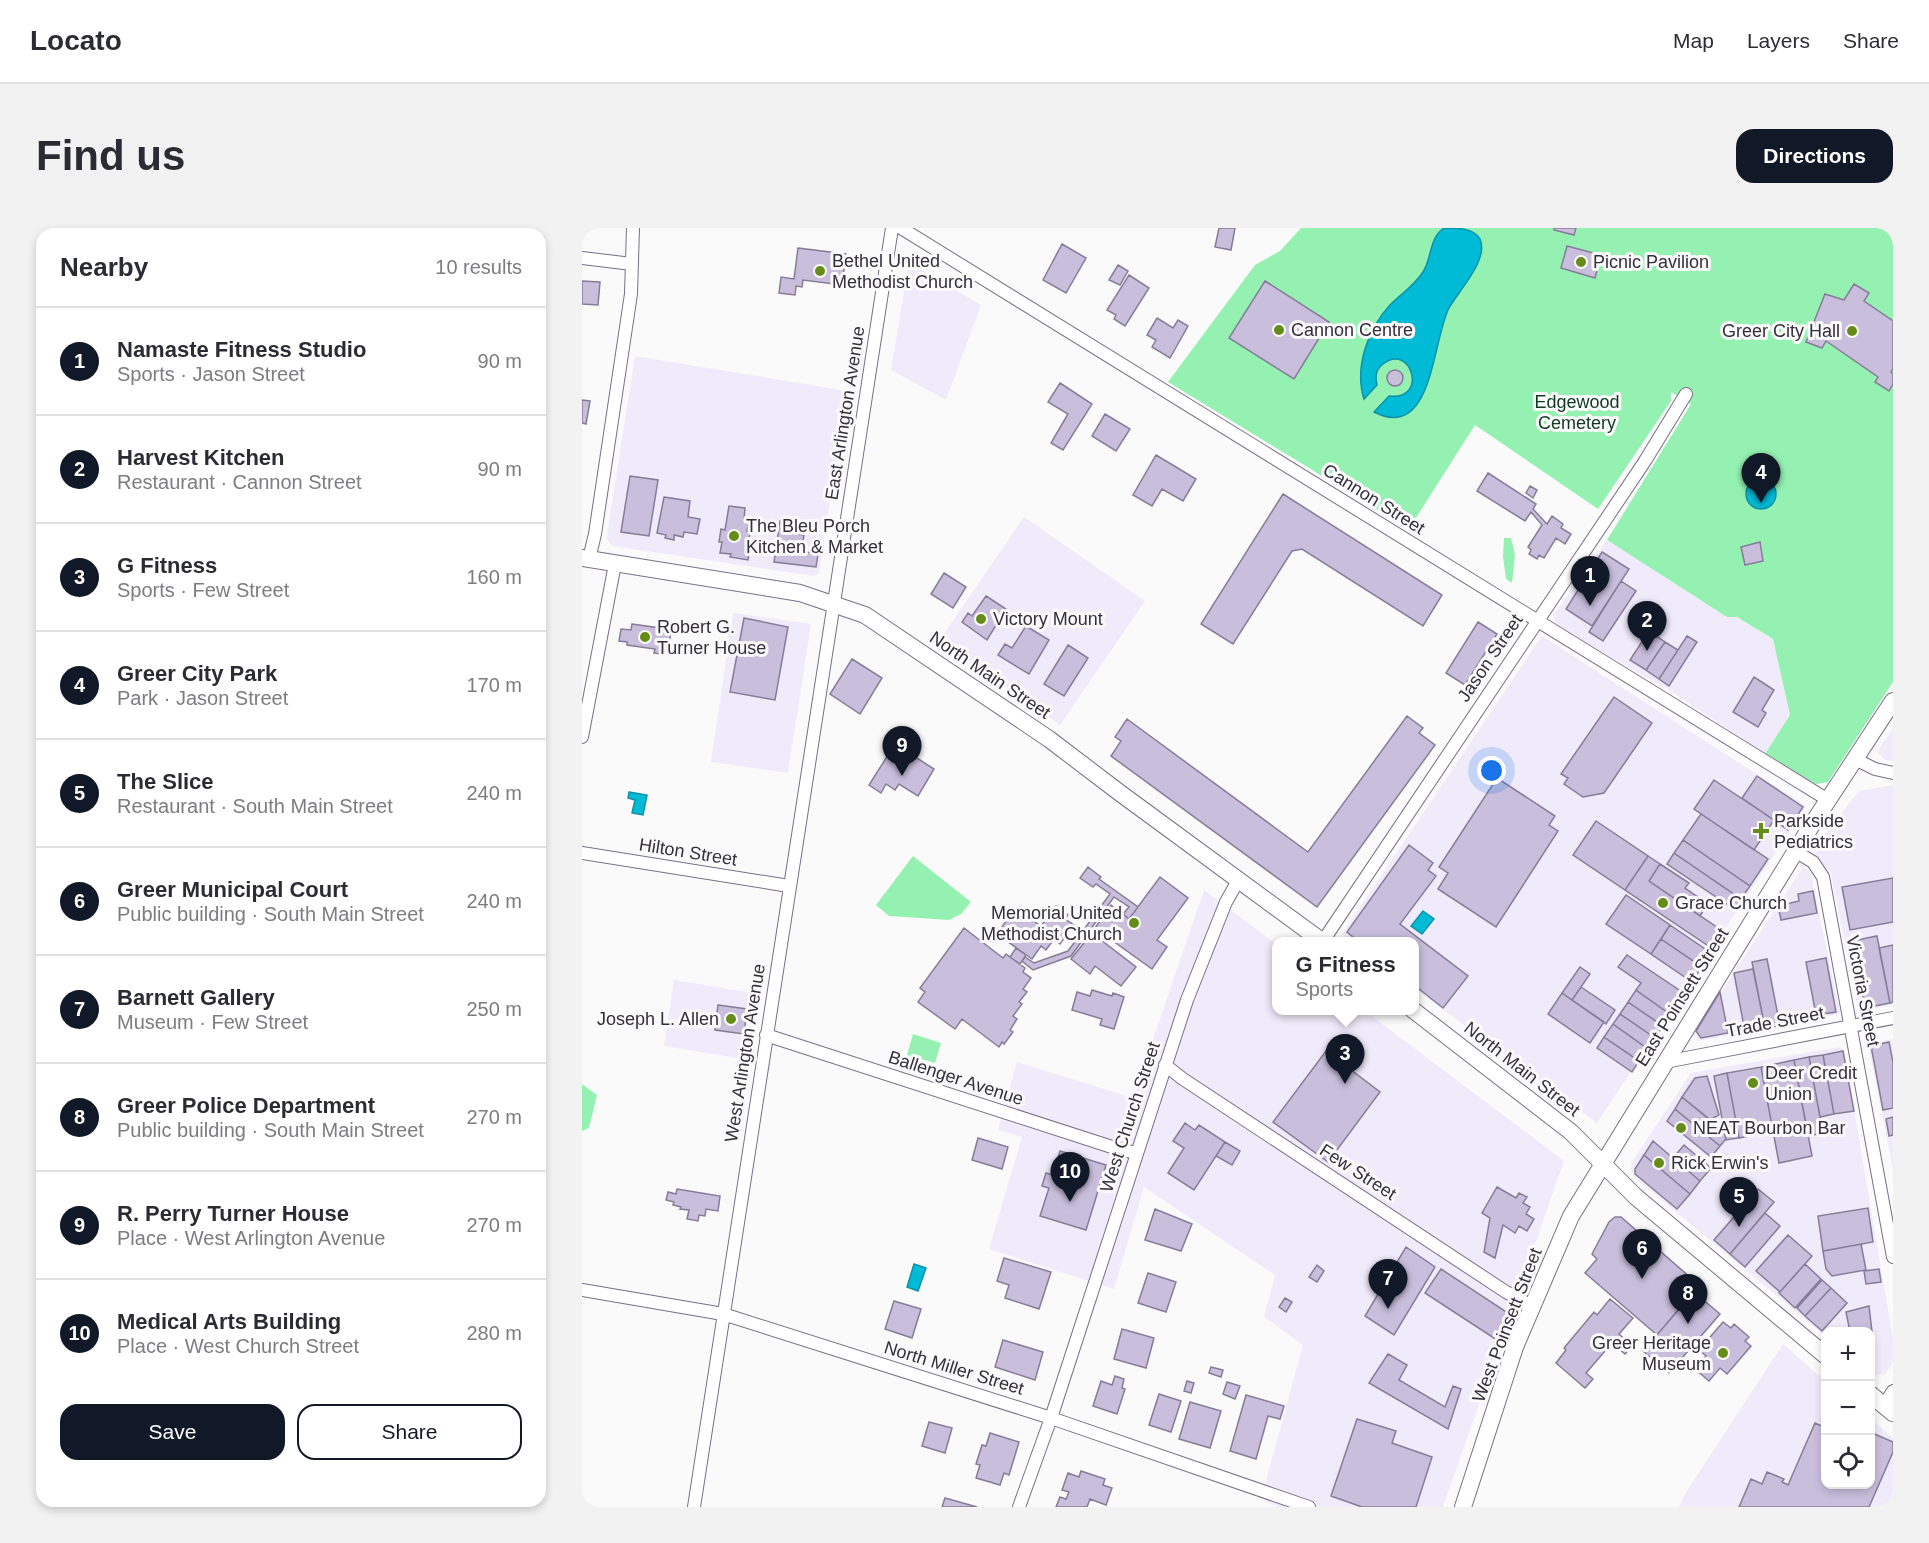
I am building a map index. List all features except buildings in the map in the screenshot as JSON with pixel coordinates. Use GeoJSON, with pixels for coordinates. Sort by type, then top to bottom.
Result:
{"type":"FeatureCollection","features":[{"type":"Feature","properties":{"kind":"main road","name":"North Main Street"},"geometry":{"type":"LineString","coordinates":[[585,559],[800,593],[865,615],[1049,739],[1318,937]]}},
{"type":"Feature","properties":{"kind":"main road","name":"East Poinsett Street"},"geometry":{"type":"LineString","coordinates":[[1603,1163],[1795,851],[1893,701]]}},
{"type":"Feature","properties":{"kind":"main road","name":"North Main Street"},"geometry":{"type":"LineString","coordinates":[[1418,1015],[1571,1132],[1636,1197],[1821,1352]]}},
{"type":"Feature","properties":{"kind":"main road","name":"West Poinsett Street"},"geometry":{"type":"LineString","coordinates":[[1463,1507],[1515,1347],[1571,1216],[1603,1163]]}},
{"type":"Feature","properties":{"kind":"main road"},"geometry":{"type":"LineString","coordinates":[[1875,1398],[1888,1409]]}},
{"type":"Feature","properties":{"kind":"street"},"geometry":{"type":"LineString","coordinates":[[585,559],[595,534],[631,294],[633,228]]}},
{"type":"Feature","properties":{"kind":"street","name":"East Arlington Avenue"},"geometry":{"type":"LineString","coordinates":[[833,604],[892,228]]}},
{"type":"Feature","properties":{"kind":"street","name":"Cannon Street"},"geometry":{"type":"LineString","coordinates":[[901,228],[1828,800]]}},
{"type":"Feature","properties":{"kind":"street"},"geometry":{"type":"LineString","coordinates":[[582,258],[632,264]]}},
{"type":"Feature","properties":{"kind":"street","name":"Jason Street"},"geometry":{"type":"LineString","coordinates":[[1326,937],[1645,461],[1686,394]]}},
{"type":"Feature","properties":{"kind":"street"},"geometry":{"type":"LineString","coordinates":[[582,738],[615,564]]}},
{"type":"Feature","properties":{"kind":"street","name":"West Arlington Avenue"},"geometry":{"type":"LineString","coordinates":[[694,1507],[833,604]]}},
{"type":"Feature","properties":{"kind":"street"},"geometry":{"type":"LineString","coordinates":[[1855,759],[1875,769],[1893,773]]}},
{"type":"Feature","properties":{"kind":"street","name":"Victoria Street"},"geometry":{"type":"LineString","coordinates":[[1795,851],[1813,862],[1823,878],[1893,1257]]}},
{"type":"Feature","properties":{"kind":"street","name":"Hilton Street"},"geometry":{"type":"LineString","coordinates":[[582,853],[789,886]]}},
{"type":"Feature","properties":{"kind":"street","name":"West Church Street"},"geometry":{"type":"LineString","coordinates":[[1019,1507],[1051,1418],[1187,1000],[1223,909],[1239,879]]}},
{"type":"Feature","properties":{"kind":"street","name":"Trade Street"},"geometry":{"type":"LineString","coordinates":[[1665,1062],[1893,1018]]}},
{"type":"Feature","properties":{"kind":"street","name":"Ballenger Avenue"},"geometry":{"type":"LineString","coordinates":[[766,1035],[1136,1153]]}},
{"type":"Feature","properties":{"kind":"street"},"geometry":{"type":"LineString","coordinates":[[1681,1035],[1693,1056]]}},
{"type":"Feature","properties":{"kind":"street","name":"Few Street"},"geometry":{"type":"LineString","coordinates":[[1165,1065],[1506,1292],[1532,1306]]}},
{"type":"Feature","properties":{"kind":"street","name":"North Miller Street"},"geometry":{"type":"LineString","coordinates":[[582,1290],[723,1314],[1051,1418],[1309,1507]]}},
{"type":"Feature","properties":{"kind":"street"},"geometry":{"type":"LineString","coordinates":[[1888,1409],[1893,1391]]}},
{"type":"Feature","properties":{"kind":"shaded area"},"geometry":{"type":"Polygon","coordinates":[[[909,262],[981,305],[946,400],[891,370],[909,262]]]}},
{"type":"Feature","properties":{"kind":"shaded area"},"geometry":{"type":"Polygon","coordinates":[[[635,356],[847,391],[819,573],[814,576],[612,546],[607,539],[608,528],[635,356]]]}},
{"type":"Feature","properties":{"kind":"shaded area"},"geometry":{"type":"Polygon","coordinates":[[[1024,517],[1145,601],[1060,725],[939,641],[1024,517]]]}},
{"type":"Feature","properties":{"kind":"shaded area"},"geometry":{"type":"Polygon","coordinates":[[[1607,540],[1727,617],[1737,617],[1773,639],[1790,715],[1765,754],[1672,692],[1555,625],[1553,616],[1607,540]]]}},
{"type":"Feature","properties":{"kind":"shaded area"},"geometry":{"type":"Polygon","coordinates":[[[733,613],[811,624],[788,773],[711,762],[733,613]]]}},
{"type":"Feature","properties":{"kind":"shaded area"},"geometry":{"type":"Polygon","coordinates":[[[1542,636],[1806,806],[1597,1123],[1419,992],[1419,937],[1346,937],[1342,934],[1542,636]]]}},
{"type":"Feature","properties":{"kind":"shaded area"},"geometry":{"type":"Polygon","coordinates":[[[1893,728],[1892,761],[1885,760],[1877,752],[1893,728]]]}},
{"type":"Feature","properties":{"kind":"shaded area"},"geometry":{"type":"Polygon","coordinates":[[[1893,785],[1893,1005],[1866,1010],[1856,1000],[1831,873],[1814,856],[1826,833],[1859,791],[1893,785]]]}},
{"type":"Feature","properties":{"kind":"shaded area"},"geometry":{"type":"Polygon","coordinates":[[[1803,867],[1810,871],[1840,1012],[1836,1015],[1698,1041],[1693,1035],[1803,867]]]}},
{"type":"Feature","properties":{"kind":"shaded area"},"geometry":{"type":"Polygon","coordinates":[[[1204,890],[1272,941],[1272,1015],[1370,1015],[1564,1161],[1443,1507],[1278,1507],[1261,1499],[1303,1345],[1264,1317],[1275,1275],[1144,1187],[1114,1289],[989,1249],[1022,1137],[998,1130],[1017,1062],[1133,1098],[1204,890]]]}},
{"type":"Feature","properties":{"kind":"shaded area"},"geometry":{"type":"Polygon","coordinates":[[[674,980],[752,993],[743,1059],[664,1046],[674,980]]]}},
{"type":"Feature","properties":{"kind":"shaded area"},"geometry":{"type":"Polygon","coordinates":[[[1893,1039],[1893,1168],[1869,1048],[1871,1043],[1893,1039]]]}},
{"type":"Feature","properties":{"kind":"shaded area"},"geometry":{"type":"Polygon","coordinates":[[[1839,1047],[1844,1050],[1893,1339],[1893,1360],[1884,1375],[1875,1374],[1875,1327],[1821,1327],[1821,1333],[1634,1177],[1631,1169],[1632,1162],[1691,1073],[1839,1047]]]}},
{"type":"Feature","properties":{"kind":"shaded area"},"geometry":{"type":"Polygon","coordinates":[[[1783,1344],[1821,1377],[1821,1489],[1875,1489],[1875,1422],[1893,1438],[1893,1507],[1679,1507],[1685,1494],[1783,1344]]]}},
{"type":"Feature","properties":{"kind":"green space","name":"Edgewood Cemetery"},"geometry":{"type":"Polygon","coordinates":[[[1301,228],[1893,228],[1893,682],[1828,782],[1816,784],[1765,754],[1790,715],[1773,639],[1737,617],[1727,617],[1607,540],[1691,404],[1671,392],[1671,401],[1598,509],[1475,425],[1409,529],[1168,382],[1255,265],[1280,251],[1301,228]]]}},
{"type":"Feature","properties":{"kind":"green space"},"geometry":{"type":"Polygon","coordinates":[[[1504,538],[1511,538],[1515,554],[1512,583],[1506,579],[1503,557],[1504,538]]]}},
{"type":"Feature","properties":{"kind":"green space"},"geometry":{"type":"Polygon","coordinates":[[[913,856],[971,902],[961,914],[949,920],[889,916],[876,905],[913,856]]]}},
{"type":"Feature","properties":{"kind":"green space"},"geometry":{"type":"Polygon","coordinates":[[[913,1034],[941,1043],[935,1063],[907,1055],[913,1034]]]}},
{"type":"Feature","properties":{"kind":"green space"},"geometry":{"type":"Polygon","coordinates":[[[582,1084],[597,1095],[589,1128],[582,1131],[582,1084]]]}},
{"type":"Feature","properties":{"kind":"water"},"geometry":{"type":"Polygon","coordinates":[[[1444,228],[1470,231],[1477,235],[1482,247],[1477,265],[1449,308],[1427,384],[1419,401],[1408,413],[1393,417],[1374,412],[1389,396],[1401,395],[1409,390],[1412,374],[1401,360],[1393,359],[1383,364],[1377,371],[1377,385],[1364,399],[1361,374],[1369,337],[1390,305],[1412,286],[1423,272],[1433,243],[1444,228]]]}},
{"type":"Feature","properties":{"kind":"water"},"geometry":{"type":"Polygon","coordinates":[[[1761,479],[1772,483],[1776,494],[1772,505],[1761,509],[1750,505],[1746,494],[1750,483],[1761,479]]]}},
{"type":"Feature","properties":{"kind":"water"},"geometry":{"type":"Polygon","coordinates":[[[629,792],[647,795],[643,815],[632,813],[635,800],[628,798],[629,792]]]}},
{"type":"Feature","properties":{"kind":"water"},"geometry":{"type":"Polygon","coordinates":[[[1423,911],[1434,919],[1422,934],[1411,926],[1423,911]]]}},
{"type":"Feature","properties":{"kind":"water"},"geometry":{"type":"Polygon","coordinates":[[[914,1264],[926,1268],[918,1291],[907,1287],[914,1264]]]}},
{"type":"Feature","properties":{"kind":"place","name":"Picnic Pavilion"},"geometry":{"type":"Point","coordinates":[1581,262]}},
{"type":"Feature","properties":{"kind":"place","name":"Bethel United Methodist Church"},"geometry":{"type":"Point","coordinates":[820,271]}},
{"type":"Feature","properties":{"kind":"place","name":"Cannon Centre"},"geometry":{"type":"Point","coordinates":[1279,330]}},
{"type":"Feature","properties":{"kind":"place","name":"Greer City Hall"},"geometry":{"type":"Point","coordinates":[1852,331]}},
{"type":"Feature","properties":{"kind":"place","name":"Greer City Park"},"geometry":{"type":"Point","coordinates":[1761,503]}},
{"type":"Feature","properties":{"kind":"place","name":"The Bleu Porch Kitchen & Market"},"geometry":{"type":"Point","coordinates":[734,536]}},
{"type":"Feature","properties":{"kind":"place","name":"Namaste Fitness Studio"},"geometry":{"type":"Point","coordinates":[1590,606]}},
{"type":"Feature","properties":{"kind":"place","name":"Victory Mount"},"geometry":{"type":"Point","coordinates":[981,619]}},
{"type":"Feature","properties":{"kind":"place","name":"Robert G. Turner House"},"geometry":{"type":"Point","coordinates":[645,637]}},
{"type":"Feature","properties":{"kind":"place","name":"Harvest Kitchen"},"geometry":{"type":"Point","coordinates":[1647,651]}},
{"type":"Feature","properties":{"kind":"place","name":"R. Perry Turner House"},"geometry":{"type":"Point","coordinates":[902,776]}},
{"type":"Feature","properties":{"kind":"place","name":"Parkside Pediatrics"},"geometry":{"type":"Point","coordinates":[1761,831]}},
{"type":"Feature","properties":{"kind":"place","name":"Grace Church"},"geometry":{"type":"Point","coordinates":[1663,903]}},
{"type":"Feature","properties":{"kind":"place","name":"Memorial United Methodist Church"},"geometry":{"type":"Point","coordinates":[1134,923]}},
{"type":"Feature","properties":{"kind":"place","name":"Joseph L. Allen"},"geometry":{"type":"Point","coordinates":[731,1019]}},
{"type":"Feature","properties":{"kind":"place","name":"Deer Credit Union"},"geometry":{"type":"Point","coordinates":[1753,1083]}},
{"type":"Feature","properties":{"kind":"place","name":"G Fitness"},"geometry":{"type":"Point","coordinates":[1345,1084]}},
{"type":"Feature","properties":{"kind":"place","name":"NEAT Bourbon Bar"},"geometry":{"type":"Point","coordinates":[1681,1128]}},
{"type":"Feature","properties":{"kind":"place","name":"Rick Erwin's"},"geometry":{"type":"Point","coordinates":[1659,1163]}},
{"type":"Feature","properties":{"kind":"place","name":"Medical Arts Building"},"geometry":{"type":"Point","coordinates":[1070,1202]}},
{"type":"Feature","properties":{"kind":"place","name":"The Slice"},"geometry":{"type":"Point","coordinates":[1739,1227]}},
{"type":"Feature","properties":{"kind":"place","name":"Greer Municipal Court"},"geometry":{"type":"Point","coordinates":[1642,1279]}},
{"type":"Feature","properties":{"kind":"place","name":"Barnett Gallery"},"geometry":{"type":"Point","coordinates":[1388,1309]}},
{"type":"Feature","properties":{"kind":"place","name":"Greer Police Department"},"geometry":{"type":"Point","coordinates":[1688,1324]}},
{"type":"Feature","properties":{"kind":"place","name":"Greer Heritage Museum"},"geometry":{"type":"Point","coordinates":[1723,1353]}}]}
